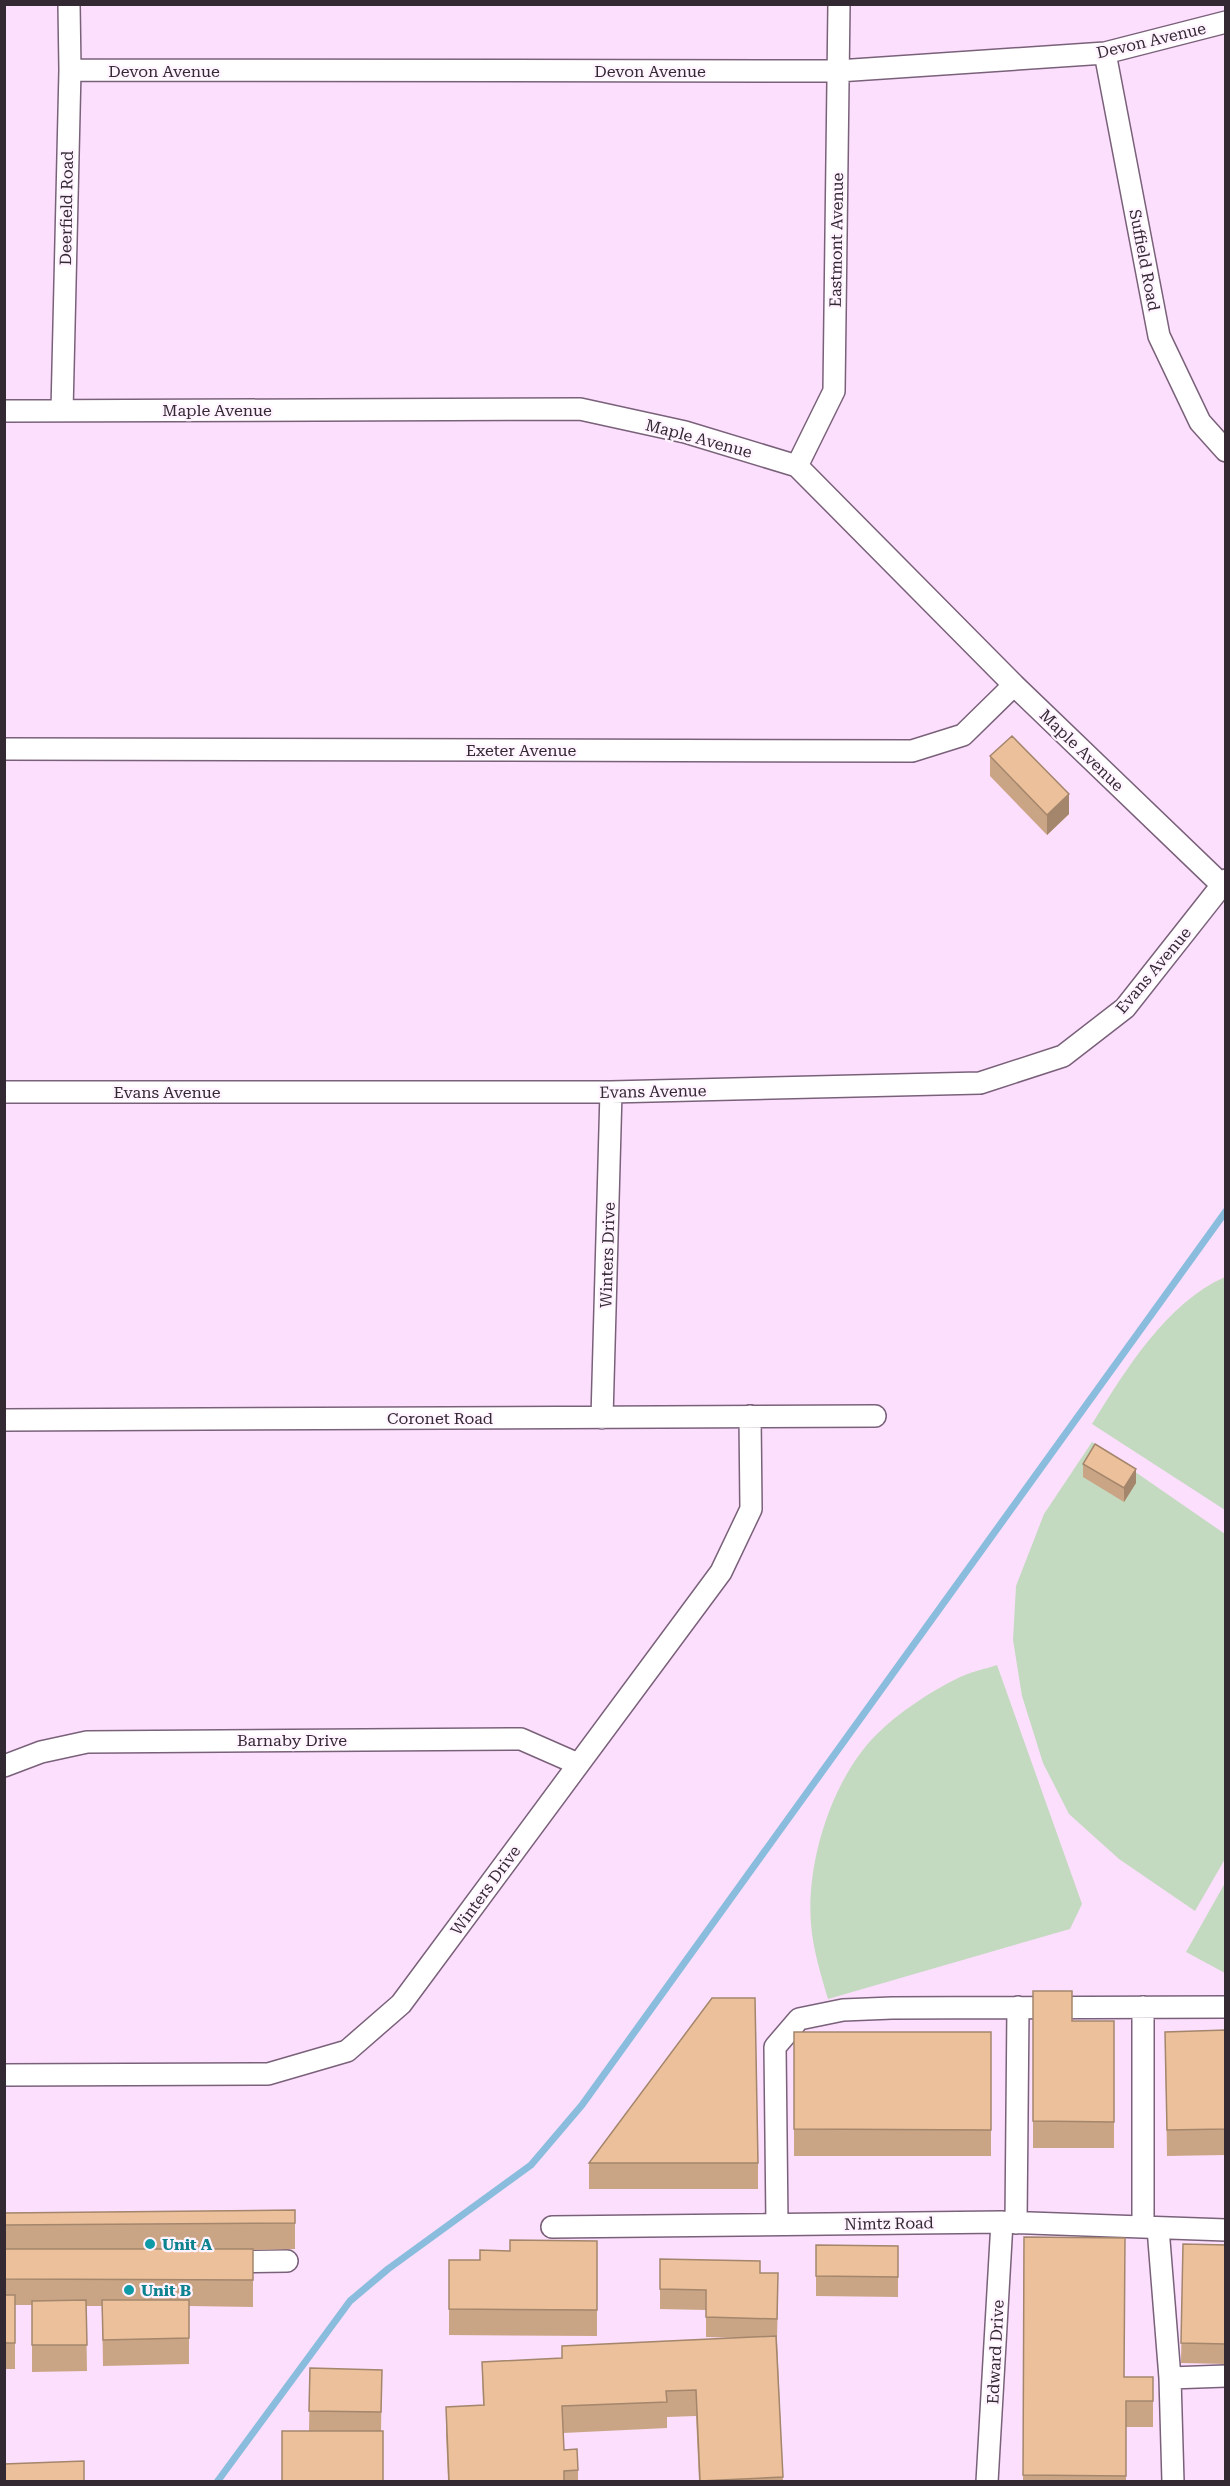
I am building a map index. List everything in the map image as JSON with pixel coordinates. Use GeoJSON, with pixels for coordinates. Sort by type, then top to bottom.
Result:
{"type":"FeatureCollection","features":[{"type":"Feature","properties":{"kind":"street","name":"Deerfield Road"},"geometry":{"type":"LineString","coordinates":[[62,411],[70,70],[69,4]]}},
{"type":"Feature","properties":{"kind":"street","name":"Eastmont Avenue"},"geometry":{"type":"LineString","coordinates":[[797,466],[834,391],[838,4]]}},
{"type":"Feature","properties":{"kind":"street","name":"Devon Avenue"},"geometry":{"type":"LineString","coordinates":[[70,70],[838,71],[1105,53],[1226,22]]}},
{"type":"Feature","properties":{"kind":"street","name":"Suffield Road"},"geometry":{"type":"LineString","coordinates":[[1105,53],[1159,336],[1200,422],[1226,451]]}},
{"type":"Feature","properties":{"kind":"street","name":"Maple Avenue"},"geometry":{"type":"LineString","coordinates":[[4,411],[580,409],[685,432],[797,466],[1014,685],[1224,883]]}},
{"type":"Feature","properties":{"kind":"street","name":"Exeter Avenue"},"geometry":{"type":"LineString","coordinates":[[4,749],[912,751],[963,735],[1014,685]]}},
{"type":"Feature","properties":{"kind":"street","name":"Evans Avenue"},"geometry":{"type":"LineString","coordinates":[[4,1092],[611,1092],[980,1083],[1063,1056],[1125,1008],[1224,883]]}},
{"type":"Feature","properties":{"kind":"street","name":"Winters Drive"},"geometry":{"type":"LineString","coordinates":[[602,1418],[611,1092]]}},
{"type":"Feature","properties":{"kind":"street","name":"Winters Drive"},"geometry":{"type":"LineString","coordinates":[[4,2075],[268,2074],[347,2051],[401,2004],[721,1572],[751,1509],[750,1416]]}},
{"type":"Feature","properties":{"kind":"street","name":"Coronet Road"},"geometry":{"type":"LineString","coordinates":[[4,1420],[875,1416]]}},
{"type":"Feature","properties":{"kind":"street","name":"Barnaby Drive"},"geometry":{"type":"LineString","coordinates":[[4,1766],[40,1752],[87,1742],[521,1739],[578,1764]]}},
{"type":"Feature","properties":{"kind":"street","name":"Edward Drive"},"geometry":{"type":"LineString","coordinates":[[987,2481],[1009,2222],[1018,2007]]}},
{"type":"Feature","properties":{"kind":"street"},"geometry":{"type":"LineString","coordinates":[[1143,2007],[1150,2227],[1170,2378],[1173,2481]]}},
{"type":"Feature","properties":{"kind":"street"},"geometry":{"type":"LineString","coordinates":[[777,2224],[775,2047],[799,2019],[843,2010],[892,2008],[1226,2007]]}},
{"type":"Feature","properties":{"kind":"street","name":"Nimtz Road"},"geometry":{"type":"LineString","coordinates":[[552,2227],[1009,2222],[1226,2230]]}},
{"type":"Feature","properties":{"kind":"street"},"geometry":{"type":"LineString","coordinates":[[205,2262],[287,2261]]}},
{"type":"Feature","properties":{"kind":"street"},"geometry":{"type":"LineString","coordinates":[[1170,2378],[1226,2376]]}},
{"type":"Feature","properties":{"kind":"green space"},"geometry":{"type":"Polygon","coordinates":[[[1225,1277],[1225,1510],[1092,1424],[1133,1361],[1166,1321],[1184,1303],[1225,1277]]]}},
{"type":"Feature","properties":{"kind":"green space"},"geometry":{"type":"Polygon","coordinates":[[[1092,1442],[1225,1534],[1225,1859],[1195,1911],[1119,1859],[1069,1814],[1043,1763],[1022,1696],[1013,1640],[1016,1586],[1044,1514],[1092,1442]]]}},
{"type":"Feature","properties":{"kind":"green space"},"geometry":{"type":"Polygon","coordinates":[[[997,1665],[1082,1904],[1070,1929],[828,1999],[811,1924],[813,1874],[825,1823],[847,1774],[860,1753],[876,1735],[905,1711],[958,1678],[997,1665]]]}},
{"type":"Feature","properties":{"kind":"green space"},"geometry":{"type":"Polygon","coordinates":[[[1225,1883],[1226,1973],[1186,1952],[1225,1883]]]}},
{"type":"Feature","properties":{"kind":"building"},"geometry":{"type":"Polygon","coordinates":[[[1012,736],[1069,794],[1047,815],[990,756],[1012,736]]]}},
{"type":"Feature","properties":{"kind":"building"},"geometry":{"type":"Polygon","coordinates":[[[1095,1444],[1136,1469],[1124,1488],[1083,1464],[1095,1444]]]}},
{"type":"Feature","properties":{"kind":"building"},"geometry":{"type":"Polygon","coordinates":[[[1033,1991],[1072,1991],[1072,2021],[1114,2021],[1114,2122],[1033,2121],[1033,1991]]]}},
{"type":"Feature","properties":{"kind":"building"},"geometry":{"type":"Polygon","coordinates":[[[712,1998],[755,1998],[758,2163],[589,2163],[712,1998]]]}},
{"type":"Feature","properties":{"kind":"building"},"geometry":{"type":"Polygon","coordinates":[[[1226,2030],[1226,2129],[1167,2130],[1165,2032],[1226,2030]]]}},
{"type":"Feature","properties":{"kind":"building"},"geometry":{"type":"Polygon","coordinates":[[[794,2032],[991,2032],[991,2130],[794,2129],[794,2032]]]}},
{"type":"Feature","properties":{"kind":"building"},"geometry":{"type":"Polygon","coordinates":[[[295,2210],[295,2223],[4,2225],[4,2213],[295,2210]]]}},
{"type":"Feature","properties":{"kind":"building"},"geometry":{"type":"Polygon","coordinates":[[[1024,2237],[1125,2238],[1124,2377],[1153,2377],[1153,2401],[1126,2401],[1126,2476],[1023,2475],[1024,2237]]]}},
{"type":"Feature","properties":{"kind":"building"},"geometry":{"type":"Polygon","coordinates":[[[510,2240],[597,2241],[597,2310],[449,2309],[449,2260],[480,2260],[480,2250],[510,2251],[510,2240]]]}},
{"type":"Feature","properties":{"kind":"building"},"geometry":{"type":"Polygon","coordinates":[[[1183,2244],[1226,2245],[1226,2344],[1181,2343],[1183,2244]]]}},
{"type":"Feature","properties":{"kind":"building"},"geometry":{"type":"Polygon","coordinates":[[[816,2245],[898,2246],[898,2277],[816,2276],[816,2245]]]}},
{"type":"Feature","properties":{"kind":"building"},"geometry":{"type":"Polygon","coordinates":[[[4,2249],[253,2249],[253,2280],[4,2279],[4,2249]]]}},
{"type":"Feature","properties":{"kind":"building"},"geometry":{"type":"Polygon","coordinates":[[[660,2259],[760,2261],[760,2273],[778,2273],[777,2319],[706,2317],[706,2290],[660,2289],[660,2259]]]}},
{"type":"Feature","properties":{"kind":"building"},"geometry":{"type":"Polygon","coordinates":[[[4,2295],[15,2295],[15,2343],[4,2343],[4,2295]]]}},
{"type":"Feature","properties":{"kind":"building"},"geometry":{"type":"Polygon","coordinates":[[[86,2300],[87,2345],[32,2345],[32,2301],[86,2300]]]}},
{"type":"Feature","properties":{"kind":"building"},"geometry":{"type":"Polygon","coordinates":[[[102,2300],[189,2300],[189,2338],[103,2340],[102,2300]]]}},
{"type":"Feature","properties":{"kind":"building"},"geometry":{"type":"Polygon","coordinates":[[[776,2336],[783,2477],[700,2481],[696,2390],[666,2391],[667,2402],[562,2406],[564,2450],[577,2449],[578,2470],[564,2471],[564,2481],[449,2481],[446,2407],[484,2405],[482,2362],[562,2358],[562,2346],[776,2336]]]}},
{"type":"Feature","properties":{"kind":"building"},"geometry":{"type":"Polygon","coordinates":[[[310,2368],[382,2370],[381,2412],[309,2411],[310,2368]]]}},
{"type":"Feature","properties":{"kind":"building"},"geometry":{"type":"Polygon","coordinates":[[[282,2431],[383,2431],[383,2481],[282,2481],[282,2431]]]}},
{"type":"Feature","properties":{"kind":"building"},"geometry":{"type":"Polygon","coordinates":[[[84,2461],[84,2481],[4,2481],[4,2464],[84,2461]]]}},
{"type":"Feature","properties":{"kind":"waterway"},"geometry":{"type":"LineString","coordinates":[[217,2482],[350,2301],[388,2269],[531,2165],[582,2105],[1226,1211]]}},
{"type":"Feature","properties":{"kind":"place","name":"Unit A"},"geometry":{"type":"Point","coordinates":[150,2244]}},
{"type":"Feature","properties":{"kind":"place","name":"Unit B"},"geometry":{"type":"Point","coordinates":[129,2290]}}]}
